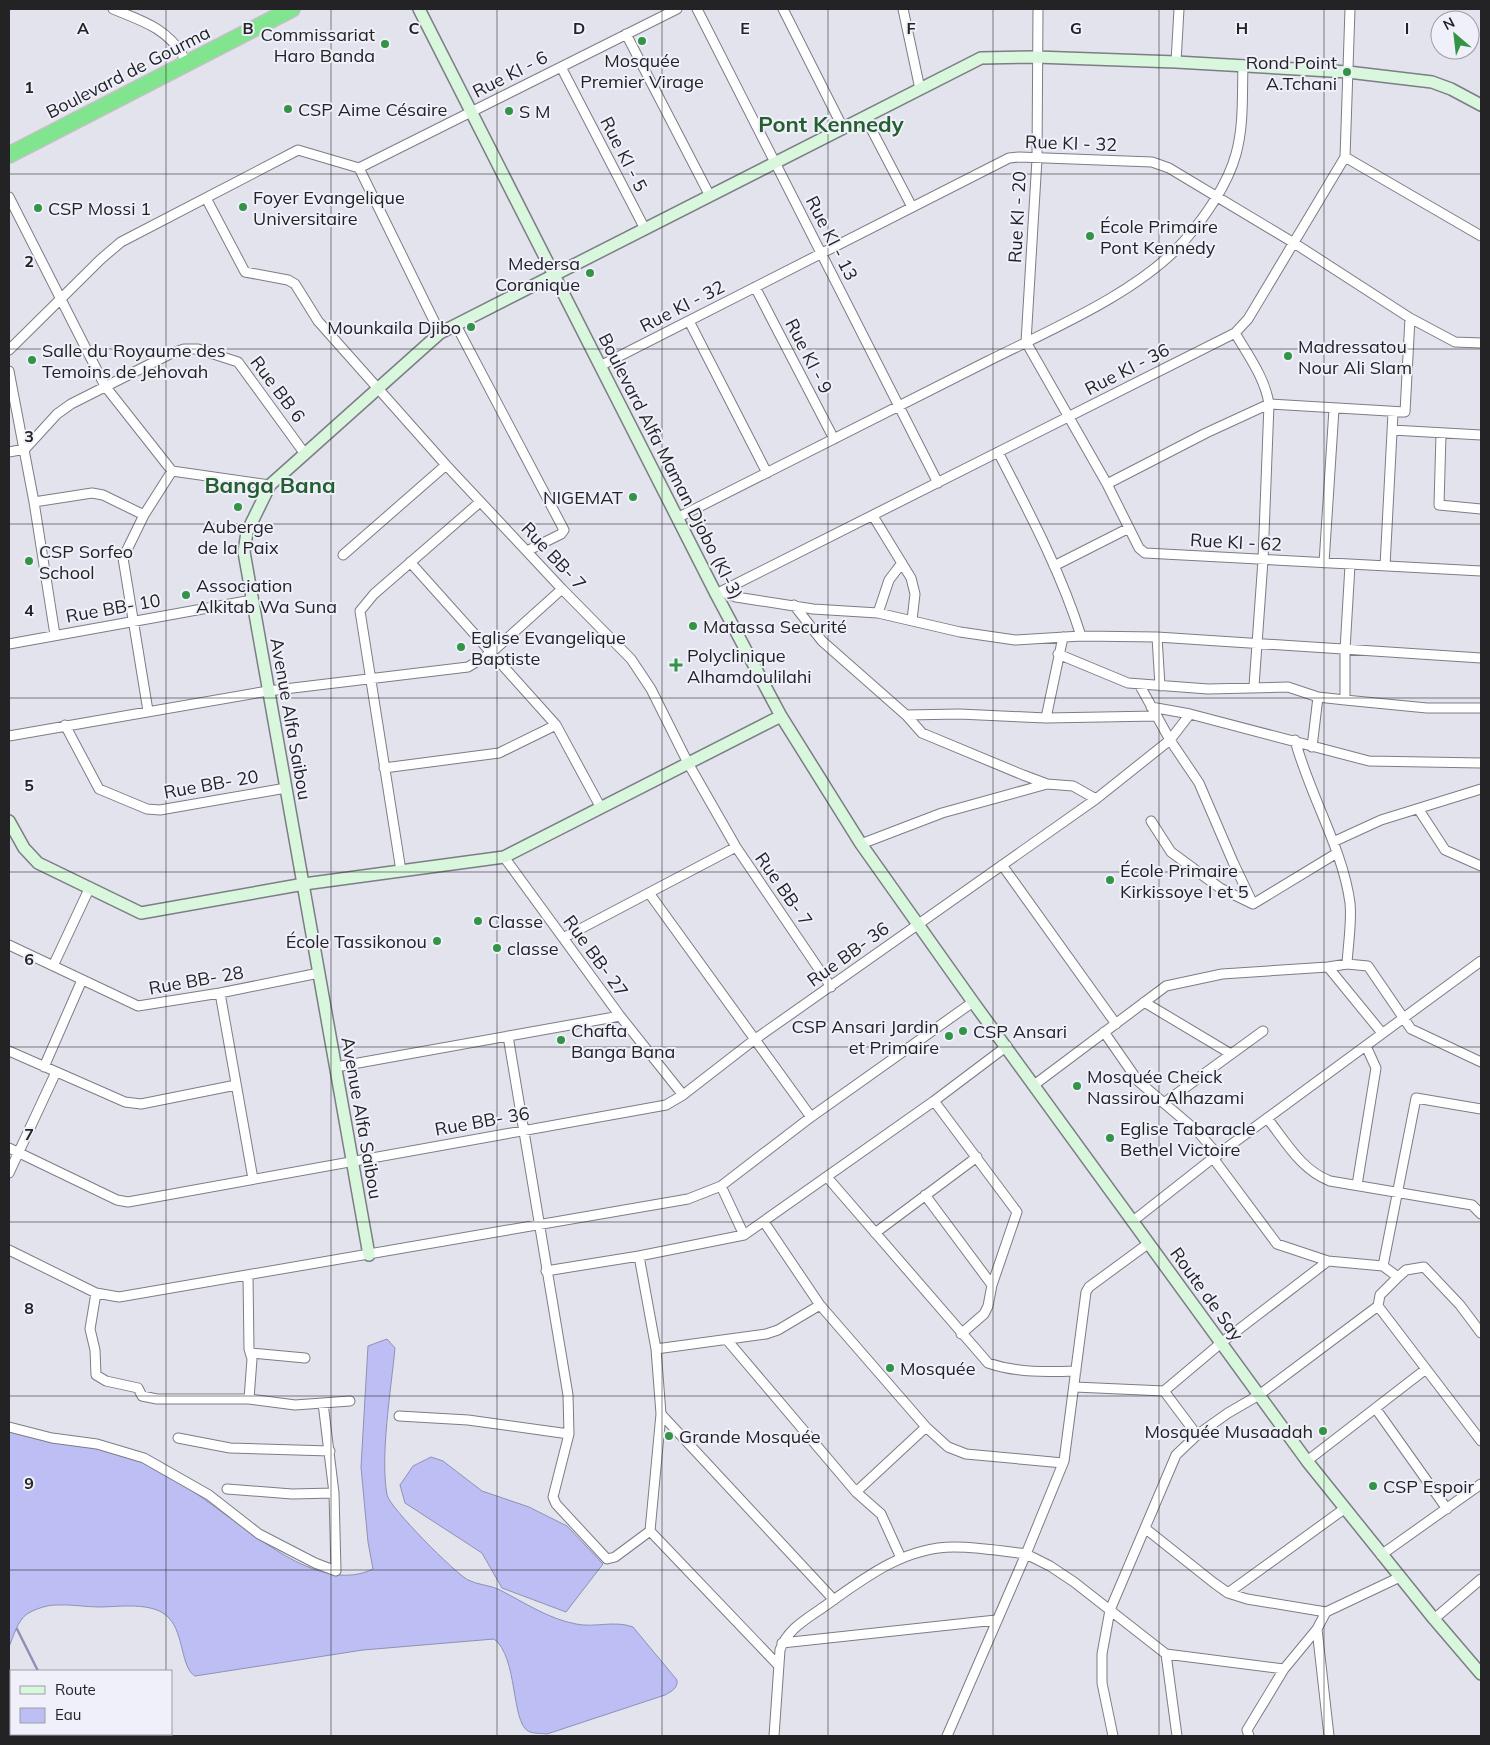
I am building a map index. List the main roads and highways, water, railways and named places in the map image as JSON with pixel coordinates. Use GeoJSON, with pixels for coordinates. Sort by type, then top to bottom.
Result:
{"type":"FeatureCollection","features":[{"type":"Feature","properties":{"kind":"highway","name":"Boulevard de Gourma"},"geometry":{"type":"LineString","coordinates":[[9,144],[275,9]]}},
{"type":"Feature","properties":{"kind":"highway","name":"Boulevard de Gourma"},"geometry":{"type":"LineString","coordinates":[[9,155],[292,9]]}},
{"type":"Feature","properties":{"kind":"water"},"geometry":{"type":"Polygon","coordinates":[[[387,1339],[395,1348],[385,1442],[385,1479],[387,1495],[399,1513],[437,1553],[468,1580],[496,1588],[537,1610],[566,1622],[583,1625],[619,1624],[633,1627],[677,1680],[677,1685],[672,1691],[665,1695],[547,1734],[530,1732],[523,1725],[507,1660],[502,1648],[494,1639],[363,1650],[195,1676],[187,1666],[174,1625],[169,1618],[154,1609],[136,1606],[52,1605],[27,1614],[18,1624],[9,1647],[9,1431],[89,1445],[120,1453],[147,1464],[194,1492],[276,1550],[315,1570],[354,1575],[373,1569],[368,1542],[361,1467],[368,1346],[387,1339]]]}},
{"type":"Feature","properties":{"kind":"water"},"geometry":{"type":"Polygon","coordinates":[[[431,1457],[443,1461],[482,1491],[529,1507],[567,1526],[603,1564],[566,1612],[502,1588],[482,1553],[405,1503],[400,1485],[413,1466],[431,1457]]]}},
{"type":"Feature","properties":{"kind":"waterway"},"geometry":{"type":"LineString","coordinates":[[17,1629],[38,1670]]}},
{"type":"Feature","properties":{"kind":"place","name":"Mosquée Premier Virage"},"geometry":{"type":"Point","coordinates":[642,41]}},
{"type":"Feature","properties":{"kind":"place","name":"Commissariat Haro Banda"},"geometry":{"type":"Point","coordinates":[385,44]}},
{"type":"Feature","properties":{"kind":"place","name":"Rond Point A.Tchani"},"geometry":{"type":"Point","coordinates":[1347,72]}},
{"type":"Feature","properties":{"kind":"place","name":"CSP Aime Césaire"},"geometry":{"type":"Point","coordinates":[288,109]}},
{"type":"Feature","properties":{"kind":"place","name":"S M"},"geometry":{"type":"Point","coordinates":[509,111]}},
{"type":"Feature","properties":{"kind":"place","name":"Foyer Evangelique Universitaire"},"geometry":{"type":"Point","coordinates":[243,207]}},
{"type":"Feature","properties":{"kind":"place","name":"CSP Mossi 1"},"geometry":{"type":"Point","coordinates":[38,208]}},
{"type":"Feature","properties":{"kind":"place","name":"École Primaire Pont Kennedy"},"geometry":{"type":"Point","coordinates":[1090,236]}},
{"type":"Feature","properties":{"kind":"place","name":"Medersa Coranique"},"geometry":{"type":"Point","coordinates":[590,273]}},
{"type":"Feature","properties":{"kind":"place","name":"Mounkaila Djibo"},"geometry":{"type":"Point","coordinates":[471,327]}},
{"type":"Feature","properties":{"kind":"place","name":"Madressatou Nour Ali Slam"},"geometry":{"type":"Point","coordinates":[1288,356]}},
{"type":"Feature","properties":{"kind":"place","name":"Salle du Royaume des Temoins de Jehovah"},"geometry":{"type":"Point","coordinates":[32,360]}},
{"type":"Feature","properties":{"kind":"place","name":"NIGEMAT"},"geometry":{"type":"Point","coordinates":[633,497]}},
{"type":"Feature","properties":{"kind":"place","name":"Auberge de la Paix"},"geometry":{"type":"Point","coordinates":[238,507]}},
{"type":"Feature","properties":{"kind":"place","name":"CSP Sorfeo School"},"geometry":{"type":"Point","coordinates":[29,561]}},
{"type":"Feature","properties":{"kind":"place","name":"Association Alkitab Wa Suna"},"geometry":{"type":"Point","coordinates":[186,595]}},
{"type":"Feature","properties":{"kind":"place","name":"Matassa Securité"},"geometry":{"type":"Point","coordinates":[693,626]}},
{"type":"Feature","properties":{"kind":"place","name":"Eglise Evangelique Baptiste"},"geometry":{"type":"Point","coordinates":[461,647]}},
{"type":"Feature","properties":{"kind":"place","name":"Polyclinique Alhamdoulilahi"},"geometry":{"type":"Point","coordinates":[676,665]}},
{"type":"Feature","properties":{"kind":"place","name":"École Primaire Kirkissoye I et 5"},"geometry":{"type":"Point","coordinates":[1110,880]}},
{"type":"Feature","properties":{"kind":"place","name":"Classe"},"geometry":{"type":"Point","coordinates":[478,921]}},
{"type":"Feature","properties":{"kind":"place","name":"École Tassikonou"},"geometry":{"type":"Point","coordinates":[437,941]}},
{"type":"Feature","properties":{"kind":"place","name":"classe"},"geometry":{"type":"Point","coordinates":[497,948]}},
{"type":"Feature","properties":{"kind":"place","name":"CSP Ansari"},"geometry":{"type":"Point","coordinates":[963,1031]}},
{"type":"Feature","properties":{"kind":"place","name":"CSP Ansari Jardin et Primaire"},"geometry":{"type":"Point","coordinates":[949,1036]}},
{"type":"Feature","properties":{"kind":"place","name":"Chafta Banga Bana"},"geometry":{"type":"Point","coordinates":[561,1040]}},
{"type":"Feature","properties":{"kind":"place","name":"Mosquée Cheick Nassirou Alhazami"},"geometry":{"type":"Point","coordinates":[1077,1086]}},
{"type":"Feature","properties":{"kind":"place","name":"Eglise Tabaracle Bethel Victoire"},"geometry":{"type":"Point","coordinates":[1110,1138]}},
{"type":"Feature","properties":{"kind":"place","name":"Mosquée"},"geometry":{"type":"Point","coordinates":[890,1368]}},
{"type":"Feature","properties":{"kind":"place","name":"Mosquée Musaadah"},"geometry":{"type":"Point","coordinates":[1323,1431]}},
{"type":"Feature","properties":{"kind":"place","name":"Grande Mosquée"},"geometry":{"type":"Point","coordinates":[669,1436]}},
{"type":"Feature","properties":{"kind":"place","name":"CSP Espoir"},"geometry":{"type":"Point","coordinates":[1373,1486]}},
{"type":"Feature","properties":{"kind":"district","name":"Pont Kennedy"},"geometry":{"type":"Point","coordinates":[831,124]}},
{"type":"Feature","properties":{"kind":"district","name":"Banga Bana"},"geometry":{"type":"Point","coordinates":[270,485]}}]}
